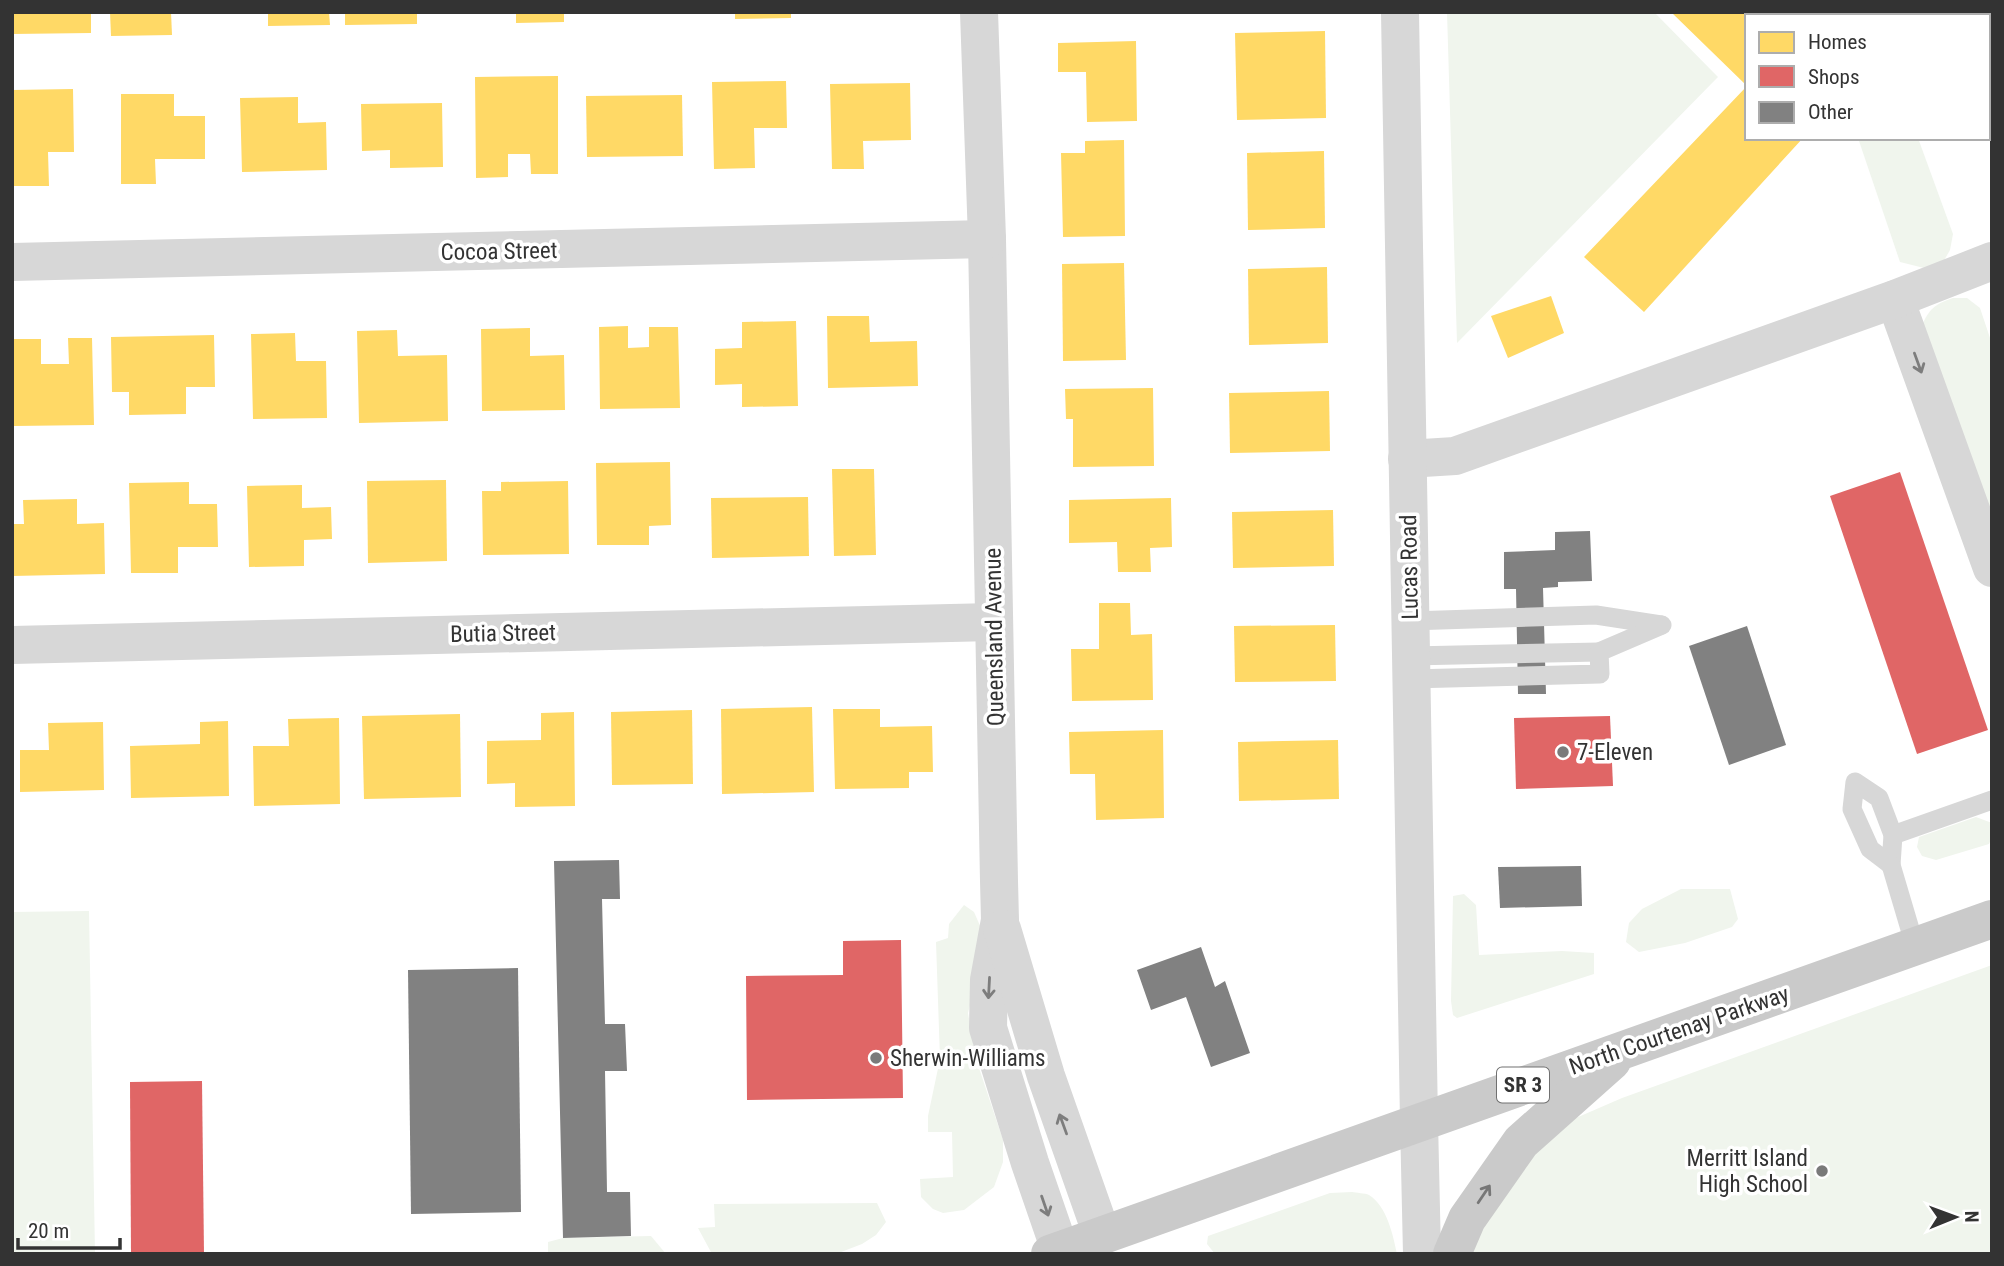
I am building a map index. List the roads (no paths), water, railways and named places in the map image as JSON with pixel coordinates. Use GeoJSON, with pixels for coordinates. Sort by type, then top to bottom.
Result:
{"type":"FeatureCollection","features":[{"type":"Feature","properties":{"kind":"main road","name":"North Courtenay Parkway"},"geometry":{"type":"LineString","coordinates":[[1055,1252],[1992,919]]}},
{"type":"Feature","properties":{"kind":"main road"},"geometry":{"type":"LineString","coordinates":[[1452,1254],[1467,1219],[1521,1142],[1627,1048]]}},
{"type":"Feature","properties":{"kind":"street","name":"Queensland Avenue"},"geometry":{"type":"LineString","coordinates":[[979,12],[1000,920],[989,980],[988,1028],[1055,1252]]}},
{"type":"Feature","properties":{"kind":"street","name":"Lucas Road"},"geometry":{"type":"LineString","coordinates":[[1400,12],[1422,1254]]}},
{"type":"Feature","properties":{"kind":"street","name":"Cocoa Street"},"geometry":{"type":"LineString","coordinates":[[12,262],[986,239]]}},
{"type":"Feature","properties":{"kind":"street"},"geometry":{"type":"LineString","coordinates":[[1408,459],[1455,456],[1895,299],[1989,270]]}},
{"type":"Feature","properties":{"kind":"street"},"geometry":{"type":"LineString","coordinates":[[1895,299],[1992,568]]}},
{"type":"Feature","properties":{"kind":"street","name":"Butia Street"},"geometry":{"type":"LineString","coordinates":[[12,645],[993,622]]}},
{"type":"Feature","properties":{"kind":"street"},"geometry":{"type":"LineString","coordinates":[[1000,920],[1046,1076],[1102,1235]]}},
{"type":"Feature","properties":{"kind":"lane"},"geometry":{"type":"LineString","coordinates":[[1596,615],[1662,625],[1599,652],[1600,674],[1411,652],[1596,615]]}},
{"type":"Feature","properties":{"kind":"lane"},"geometry":{"type":"LineString","coordinates":[[1891,865],[1870,849],[1856,819],[1852,809],[1855,782],[1879,797],[1894,835],[1891,865],[1915,946]]}},
{"type":"Feature","properties":{"kind":"lane"},"geometry":{"type":"LineString","coordinates":[[1894,835],[1992,800]]}},
{"type":"Feature","properties":{"kind":"place","name":"7-Eleven"},"geometry":{"type":"Point","coordinates":[1563,752]}},
{"type":"Feature","properties":{"kind":"place","name":"Sherwin-Williams"},"geometry":{"type":"Point","coordinates":[876,1058]}},
{"type":"Feature","properties":{"kind":"place","name":"Merritt Island High School"},"geometry":{"type":"Point","coordinates":[1822,1171]}}]}
